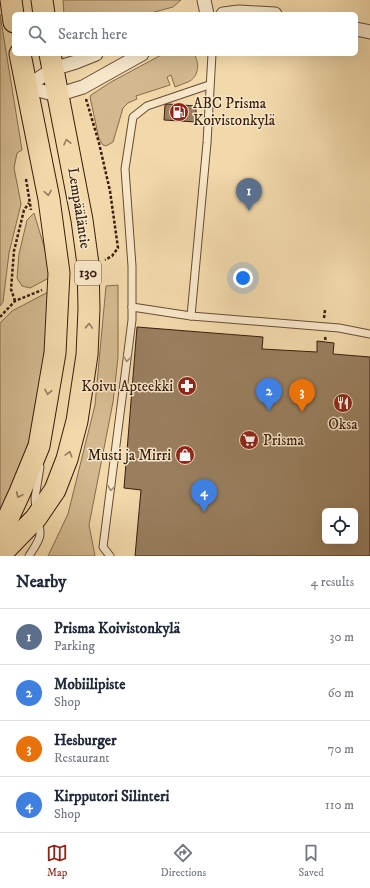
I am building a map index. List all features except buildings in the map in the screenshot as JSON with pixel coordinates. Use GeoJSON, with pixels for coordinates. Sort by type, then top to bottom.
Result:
{"type":"FeatureCollection","features":[{"type":"Feature","properties":{"kind":"main road"},"geometry":{"type":"LineString","coordinates":[[11,0],[13,12]]}},
{"type":"Feature","properties":{"kind":"main road"},"geometry":{"type":"LineString","coordinates":[[42,0],[44,12]]}},
{"type":"Feature","properties":{"kind":"main road","name":"Lempääläntie"},"geometry":{"type":"LineString","coordinates":[[0,536],[39,446],[55,353],[60,273],[49,199],[20,56]]}},
{"type":"Feature","properties":{"kind":"main road","name":"Lempääläntie"},"geometry":{"type":"LineString","coordinates":[[0,555],[36,518],[55,490],[67,459],[77,422],[87,355],[89,309],[88,264],[75,180],[51,61]]}},
{"type":"Feature","properties":{"kind":"street"},"geometry":{"type":"LineString","coordinates":[[204,0],[207,12]]}},
{"type":"Feature","properties":{"kind":"street"},"geometry":{"type":"LineString","coordinates":[[358,29],[370,32]]}},
{"type":"Feature","properties":{"kind":"street"},"geometry":{"type":"LineString","coordinates":[[26,87],[51,61],[76,62],[91,56]]}},
{"type":"Feature","properties":{"kind":"street"},"geometry":{"type":"LineString","coordinates":[[26,87],[57,94],[83,86],[138,56]]}},
{"type":"Feature","properties":{"kind":"lane"},"geometry":{"type":"LineString","coordinates":[[192,316],[207,143],[209,85],[212,56]]}},
{"type":"Feature","properties":{"kind":"lane"},"geometry":{"type":"LineString","coordinates":[[110,556],[103,547],[132,320],[132,266],[125,169],[133,117],[147,106],[209,85]]}},
{"type":"Feature","properties":{"kind":"lane"},"geometry":{"type":"LineString","coordinates":[[132,308],[192,316],[324,327],[370,334]]}},
{"type":"Feature","properties":{"kind":"lane"},"geometry":{"type":"LineString","coordinates":[[29,556],[39,541],[41,530],[36,518],[35,498],[42,457],[39,446]]}},
{"type":"Feature","properties":{"kind":"path"},"geometry":{"type":"LineString","coordinates":[[83,86],[99,143],[108,184],[118,248],[112,256],[102,261]]}},
{"type":"Feature","properties":{"kind":"path"},"geometry":{"type":"LineString","coordinates":[[25,178],[30,210]]}},
{"type":"Feature","properties":{"kind":"path"},"geometry":{"type":"LineString","coordinates":[[15,301],[11,289],[14,251],[24,210],[29,203]]}},
{"type":"Feature","properties":{"kind":"path"},"geometry":{"type":"LineString","coordinates":[[0,317],[15,301],[42,290]]}},
{"type":"Feature","properties":{"kind":"shaded area"},"geometry":{"type":"Polygon","coordinates":[[[63,0],[181,0],[173,7],[154,12],[64,12],[63,0]]]}},
{"type":"Feature","properties":{"kind":"shaded area"},"geometry":{"type":"Polygon","coordinates":[[[0,14],[22,150],[17,153],[14,168],[21,204],[9,253],[3,302],[0,306],[0,14]]]}},
{"type":"Feature","properties":{"kind":"shaded area"},"geometry":{"type":"Polygon","coordinates":[[[159,56],[195,56],[198,65],[192,80],[175,87],[171,75],[167,77],[170,85],[136,96],[137,99],[128,103],[123,108],[113,142],[106,146],[103,145],[99,139],[90,97],[111,82],[159,56]]]}},
{"type":"Feature","properties":{"kind":"shaded area"},"geometry":{"type":"Polygon","coordinates":[[[34,213],[48,260],[49,278],[30,288],[22,286],[17,278],[19,254],[27,220],[34,213]]]}},
{"type":"Feature","properties":{"kind":"shaded area"},"geometry":{"type":"Polygon","coordinates":[[[118,285],[118,357],[113,402],[89,525],[95,556],[48,556],[68,514],[95,405],[106,286],[118,285]]]}},
{"type":"Feature","properties":{"kind":"shaded area"},"geometry":{"type":"Polygon","coordinates":[[[50,291],[51,339],[39,414],[9,504],[0,520],[0,323],[12,311],[50,291]]]}},
{"type":"Feature","properties":{"kind":"place","name":"ABC Prisma Koivistonkylä"},"geometry":{"type":"Point","coordinates":[179,112]}},
{"type":"Feature","properties":{"kind":"place","name":"Prisma Koivistonkylä"},"geometry":{"type":"Point","coordinates":[249,211]}},
{"type":"Feature","properties":{"kind":"place","name":"Koivu Apteekki"},"geometry":{"type":"Point","coordinates":[187,386]}},
{"type":"Feature","properties":{"kind":"place","name":"Oksa"},"geometry":{"type":"Point","coordinates":[343,403]}},
{"type":"Feature","properties":{"kind":"place","name":"Mobiilipiste"},"geometry":{"type":"Point","coordinates":[269,411]}},
{"type":"Feature","properties":{"kind":"place","name":"Hesburger"},"geometry":{"type":"Point","coordinates":[302,412]}},
{"type":"Feature","properties":{"kind":"place","name":"Prisma"},"geometry":{"type":"Point","coordinates":[249,440]}},
{"type":"Feature","properties":{"kind":"place","name":"Musti ja Mirri"},"geometry":{"type":"Point","coordinates":[185,455]}},
{"type":"Feature","properties":{"kind":"place","name":"Kirpputori Silinteri"},"geometry":{"type":"Point","coordinates":[204,512]}}]}
